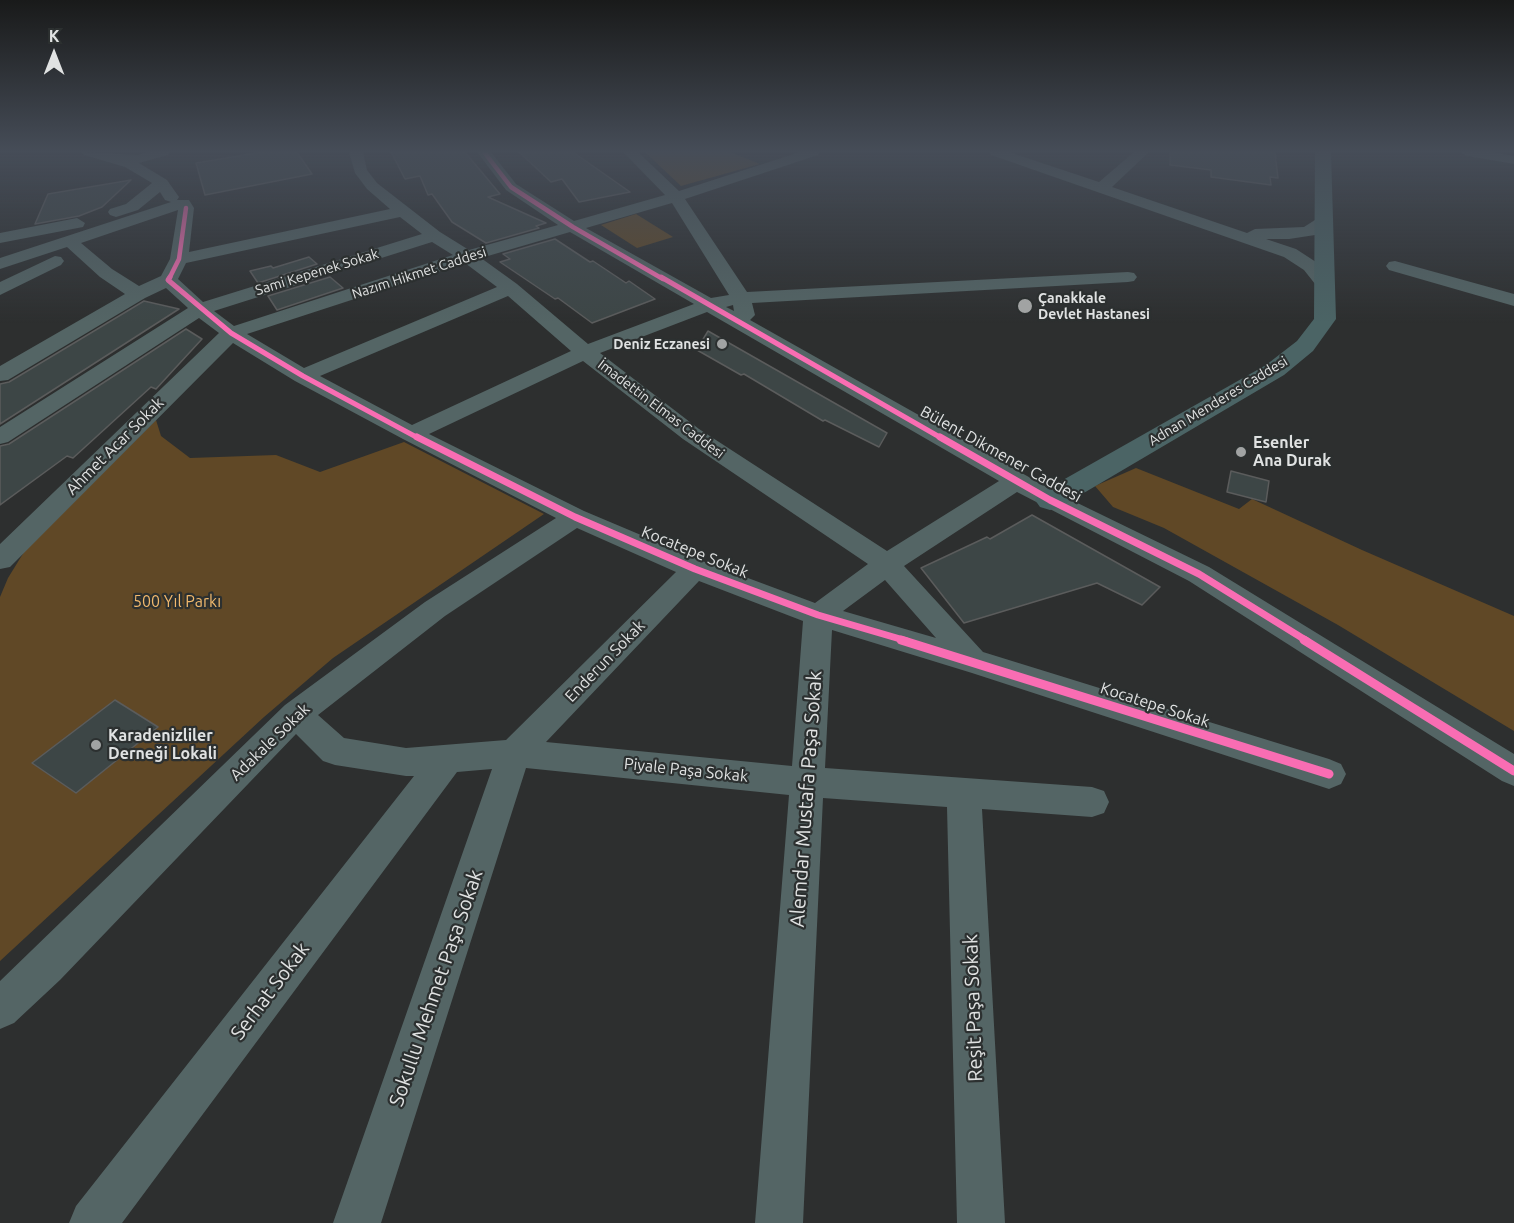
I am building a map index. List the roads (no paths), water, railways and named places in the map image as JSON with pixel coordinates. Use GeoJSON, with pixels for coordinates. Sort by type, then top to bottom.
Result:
{"type":"FeatureCollection","features":[{"type":"Feature","properties":{"kind":"street"},"geometry":{"type":"LineString","coordinates":[[0,238],[79,223],[125,209]]}},
{"type":"Feature","properties":{"kind":"street"},"geometry":{"type":"LineString","coordinates":[[0,264],[74,245],[166,209]]}},
{"type":"Feature","properties":{"kind":"street"},"geometry":{"type":"LineString","coordinates":[[173,270],[181,209]]}},
{"type":"Feature","properties":{"kind":"street","name":"İmadettin Elmas Caddesi"},"geometry":{"type":"LineString","coordinates":[[401,209],[434,236],[467,256],[510,288],[585,352],[691,434],[887,564],[973,661]]}},
{"type":"Feature","properties":{"kind":"street","name":"Bülent Dikmener Caddesi"},"geometry":{"type":"LineString","coordinates":[[545,209],[1050,500],[1199,574],[1514,771]]}},
{"type":"Feature","properties":{"kind":"street","name":"Nazım Hikmet Caddesi"},"geometry":{"type":"LineString","coordinates":[[231,333],[467,256],[635,209]]}},
{"type":"Feature","properties":{"kind":"street"},"geometry":{"type":"LineString","coordinates":[[684,209],[741,297],[748,325]]}},
{"type":"Feature","properties":{"kind":"street"},"geometry":{"type":"LineString","coordinates":[[1164,209],[1290,253],[1310,266],[1326,285]]}},
{"type":"Feature","properties":{"kind":"street","name":"Adnan Menderes Caddesi"},"geometry":{"type":"LineString","coordinates":[[1050,500],[1275,370],[1305,346],[1325,319],[1324,209]]}},
{"type":"Feature","properties":{"kind":"street"},"geometry":{"type":"LineString","coordinates":[[0,375],[138,294],[173,270],[403,211]]}},
{"type":"Feature","properties":{"kind":"street"},"geometry":{"type":"LineString","coordinates":[[1232,232],[1289,234],[1309,231],[1324,222]]}},
{"type":"Feature","properties":{"kind":"street","name":"Sami Kepenek Sokak"},"geometry":{"type":"LineString","coordinates":[[0,437],[200,309],[434,236]]}},
{"type":"Feature","properties":{"kind":"street"},"geometry":{"type":"LineString","coordinates":[[0,289],[74,245]]}},
{"type":"Feature","properties":{"kind":"street"},"geometry":{"type":"LineString","coordinates":[[74,245],[106,273],[138,294]]}},
{"type":"Feature","properties":{"kind":"street"},"geometry":{"type":"LineString","coordinates":[[1395,266],[1514,300]]}},
{"type":"Feature","properties":{"kind":"street","name":"Kocatepe Sokak"},"geometry":{"type":"LineString","coordinates":[[173,270],[200,309],[231,333],[303,376],[575,517],[694,569],[818,615],[973,661],[1329,774]]}},
{"type":"Feature","properties":{"kind":"street"},"geometry":{"type":"LineString","coordinates":[[411,434],[585,352],[711,304],[741,297],[900,291],[1128,277]]}},
{"type":"Feature","properties":{"kind":"street"},"geometry":{"type":"LineString","coordinates":[[303,376],[510,288]]}},
{"type":"Feature","properties":{"kind":"street","name":"Ahmet Acar Sokak"},"geometry":{"type":"LineString","coordinates":[[2,555],[231,333]]}},
{"type":"Feature","properties":{"kind":"street"},"geometry":{"type":"LineString","coordinates":[[188,375],[259,350]]}},
{"type":"Feature","properties":{"kind":"street"},"geometry":{"type":"LineString","coordinates":[[818,615],[887,564],[1018,480]]}},
{"type":"Feature","properties":{"kind":"street","name":"Adakale Sokak"},"geometry":{"type":"LineString","coordinates":[[0,1009],[46,966],[296,714],[435,609],[575,517]]}},
{"type":"Feature","properties":{"kind":"street","name":"Enderun Sokak"},"geometry":{"type":"LineString","coordinates":[[514,753],[694,569]]}},
{"type":"Feature","properties":{"kind":"street","name":"Alemdar Mustafa Paşa Sokak"},"geometry":{"type":"LineString","coordinates":[[779,1223],[818,615]]}},
{"type":"Feature","properties":{"kind":"street","name":"Piyale Paşa Sokak"},"geometry":{"type":"LineString","coordinates":[[296,714],[335,751],[405,762],[514,753],[808,782],[1092,802]]}},
{"type":"Feature","properties":{"kind":"street","name":"Sokullu Mehmet Paşa Sokak"},"geometry":{"type":"LineString","coordinates":[[357,1223],[514,753]]}},
{"type":"Feature","properties":{"kind":"street","name":"Serhat Sokak"},"geometry":{"type":"LineString","coordinates":[[93,1223],[447,759]]}},
{"type":"Feature","properties":{"kind":"street","name":"Reşit Paşa Sokak"},"geometry":{"type":"LineString","coordinates":[[964,793],[981,1223]]}},
{"type":"Feature","properties":{"kind":"place","name":"Çanakkale Devlet Hastanesi"},"geometry":{"type":"Point","coordinates":[1025,306]}},
{"type":"Feature","properties":{"kind":"place","name":"Deniz Eczanesi"},"geometry":{"type":"Point","coordinates":[722,344]}},
{"type":"Feature","properties":{"kind":"place","name":"Esenler Ana Durak"},"geometry":{"type":"Point","coordinates":[1241,452]}},
{"type":"Feature","properties":{"kind":"place","name":"Karadenizliler Derneği Lokali"},"geometry":{"type":"Point","coordinates":[96,745]}},
{"type":"Feature","properties":{"kind":"park label","name":"500 Yıl Parkı"},"geometry":{"type":"Point","coordinates":[177,602]}}]}
